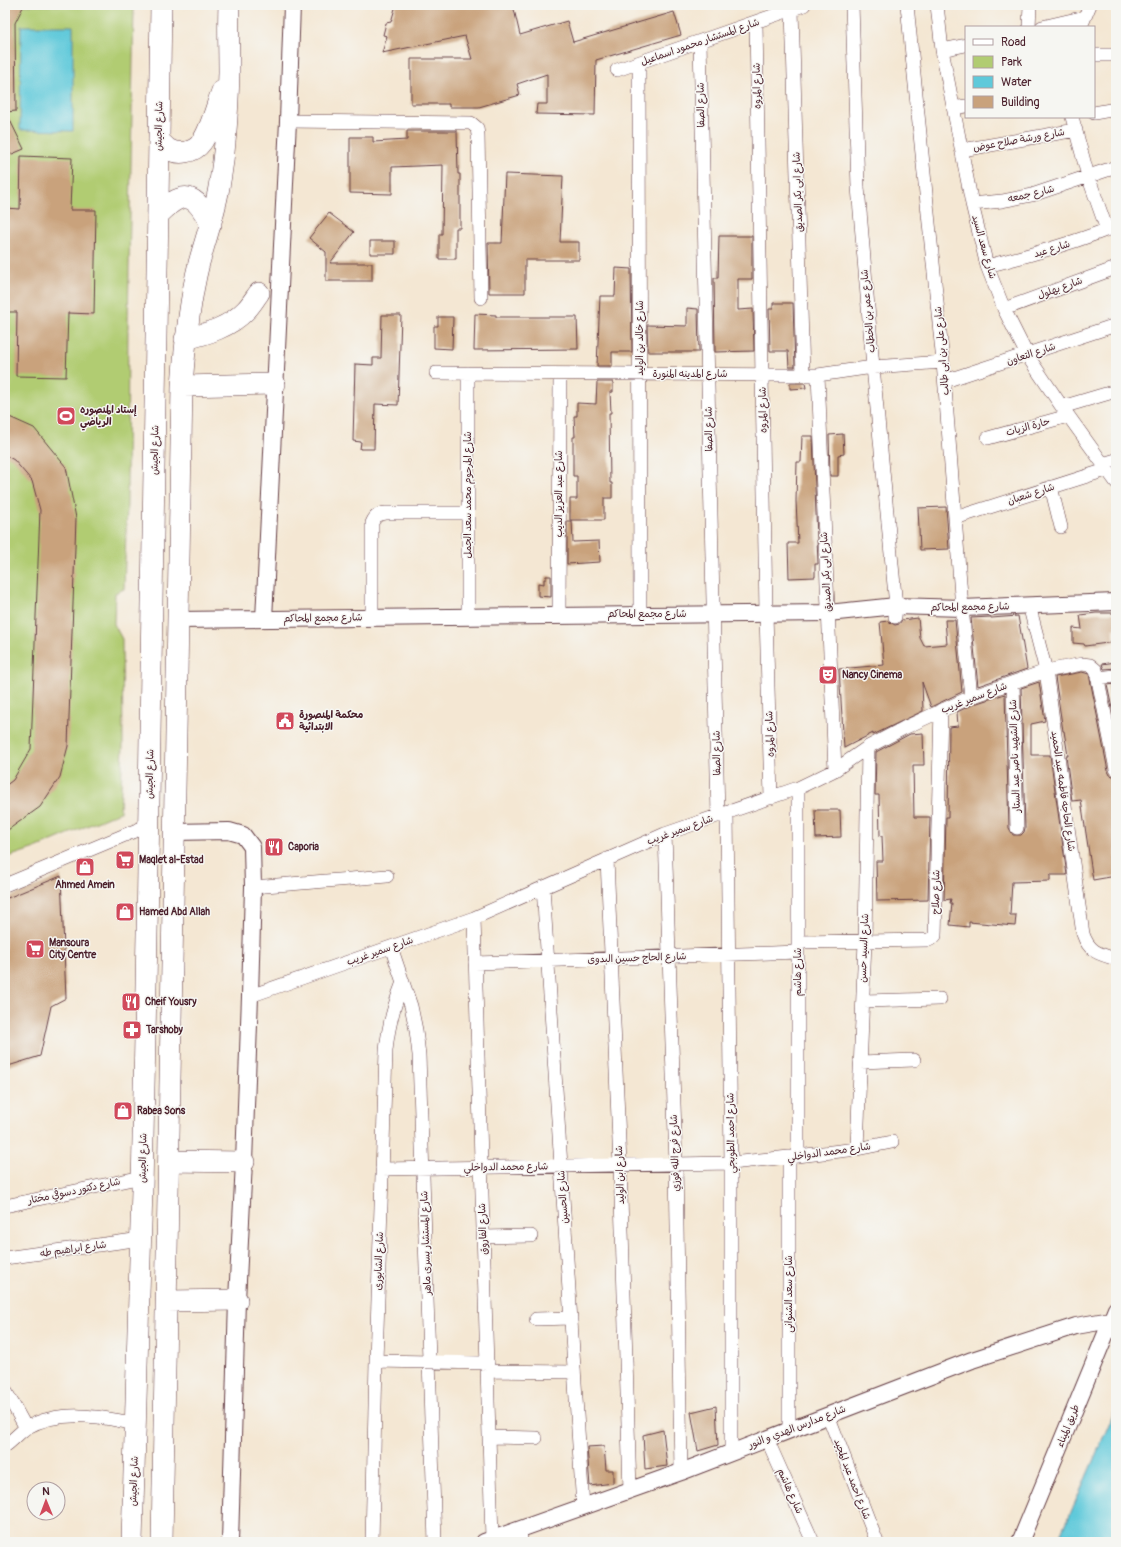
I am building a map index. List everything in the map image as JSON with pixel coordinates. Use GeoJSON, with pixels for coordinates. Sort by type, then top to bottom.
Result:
{"type":"FeatureCollection","features":[{"type":"Feature","properties":{"kind":"main road","name":"شارع الجيش"},"geometry":{"type":"LineString","coordinates":[[132,1542],[141,1239],[149,824],[161,5]]}},
{"type":"Feature","properties":{"kind":"main road"},"geometry":{"type":"LineString","coordinates":[[162,1542],[167,1301],[173,832],[182,386],[185,339],[191,300],[211,224],[225,148],[228,110],[229,5]]}},
{"type":"Feature","properties":{"kind":"main road"},"geometry":{"type":"LineString","coordinates":[[159,140],[168,149],[179,153],[191,151],[201,144],[207,133],[229,72]]}},
{"type":"Feature","properties":{"kind":"main road"},"geometry":{"type":"LineString","coordinates":[[158,214],[178,198],[188,197],[196,201],[211,224]]}},
{"type":"Feature","properties":{"kind":"main road"},"geometry":{"type":"LineString","coordinates":[[185,339],[208,334],[228,324],[247,310],[259,293]]}},
{"type":"Feature","properties":{"kind":"main road"},"geometry":{"type":"LineString","coordinates":[[182,386],[275,384]]}},
{"type":"Feature","properties":{"kind":"main road"},"geometry":{"type":"LineString","coordinates":[[169,1161],[244,1162]]}},
{"type":"Feature","properties":{"kind":"main road"},"geometry":{"type":"LineString","coordinates":[[167,1301],[237,1300]]}},
{"type":"Feature","properties":{"kind":"main road"},"geometry":{"type":"LineString","coordinates":[[138,1326],[145,1331],[152,1333],[160,1332],[166,1327]]}},
{"type":"Feature","properties":{"kind":"main road"},"geometry":{"type":"LineString","coordinates":[[137,1372],[143,1367],[151,1365],[159,1367],[165,1371]]}},
{"type":"Feature","properties":{"kind":"street"},"geometry":{"type":"LineString","coordinates":[[264,618],[288,122],[292,5]]}},
{"type":"Feature","properties":{"kind":"street","name":"شارع عمر بن الخطاب"},"geometry":{"type":"LineString","coordinates":[[852,5],[858,187],[896,611]]}},
{"type":"Feature","properties":{"kind":"street","name":"شارع على بن ابى طالب"},"geometry":{"type":"LineString","coordinates":[[907,5],[945,381],[962,608],[971,697]]}},
{"type":"Feature","properties":{"kind":"street","name":"شارع سعد السيد"},"geometry":{"type":"LineString","coordinates":[[937,5],[942,50],[960,107],[962,150],[972,204],[987,266],[1004,308],[1027,355],[1065,412],[1116,482]]}},
{"type":"Feature","properties":{"kind":"street"},"geometry":{"type":"LineString","coordinates":[[1029,26],[1030,5]]}},
{"type":"Feature","properties":{"kind":"street","name":"شارع المستشار محمود اسماعيل"},"geometry":{"type":"LineString","coordinates":[[617,70],[798,8]]}},
{"type":"Feature","properties":{"kind":"street","name":"شارع ابى بكر الصديق"},"geometry":{"type":"LineString","coordinates":[[798,8],[803,375]]}},
{"type":"Feature","properties":{"kind":"street"},"geometry":{"type":"LineString","coordinates":[[1045,26],[1088,12]]}},
{"type":"Feature","properties":{"kind":"street","name":"شارع المروه"},"geometry":{"type":"LineString","coordinates":[[756,23],[766,613],[771,798]]}},
{"type":"Feature","properties":{"kind":"street","name":"شارع الصفا"},"geometry":{"type":"LineString","coordinates":[[700,42],[714,613],[723,814]]}},
{"type":"Feature","properties":{"kind":"street"},"geometry":{"type":"LineString","coordinates":[[942,50],[965,45]]}},
{"type":"Feature","properties":{"kind":"street"},"geometry":{"type":"LineString","coordinates":[[1095,56],[1116,55]]}},
{"type":"Feature","properties":{"kind":"street","name":"شارع خالد بن الوليد"},"geometry":{"type":"LineString","coordinates":[[639,63],[640,614]]}},
{"type":"Feature","properties":{"kind":"street"},"geometry":{"type":"LineString","coordinates":[[1095,113],[1116,109]]}},
{"type":"Feature","properties":{"kind":"street"},"geometry":{"type":"LineString","coordinates":[[1072,118],[1088,176],[1111,228]]}},
{"type":"Feature","properties":{"kind":"street"},"geometry":{"type":"LineString","coordinates":[[288,122],[471,123],[476,128],[478,135],[481,298]]}},
{"type":"Feature","properties":{"kind":"street","name":"شارع ورشة صلاح عوض"},"geometry":{"type":"LineString","coordinates":[[962,150],[1076,130]]}},
{"type":"Feature","properties":{"kind":"street","name":"شارع جمعه"},"geometry":{"type":"LineString","coordinates":[[972,204],[1002,201],[1032,195],[1116,168]]}},
{"type":"Feature","properties":{"kind":"street","name":"شارع عيد"},"geometry":{"type":"LineString","coordinates":[[987,266],[1054,248],[1111,228]]}},
{"type":"Feature","properties":{"kind":"street","name":"شارع بهلول"},"geometry":{"type":"LineString","coordinates":[[1004,308],[1116,268]]}},
{"type":"Feature","properties":{"kind":"street","name":"شارع التعاون"},"geometry":{"type":"LineString","coordinates":[[945,381],[1116,325]]}},
{"type":"Feature","properties":{"kind":"street","name":"شارع المدينه المنورة"},"geometry":{"type":"LineString","coordinates":[[436,373],[818,375],[873,367],[943,362]]}},
{"type":"Feature","properties":{"kind":"street","name":"شارع المرحوم محمد سعد الجمل"},"geometry":{"type":"LineString","coordinates":[[468,373],[468,616]]}},
{"type":"Feature","properties":{"kind":"street","name":"شارع عبد العزيز الديب"},"geometry":{"type":"LineString","coordinates":[[559,615],[560,374]]}},
{"type":"Feature","properties":{"kind":"street","name":"شارع ابى بكر الصديق"},"geometry":{"type":"LineString","coordinates":[[818,375],[835,770]]}},
{"type":"Feature","properties":{"kind":"street","name":"حارة الزيات"},"geometry":{"type":"LineString","coordinates":[[988,438],[1065,412],[1116,391]]}},
{"type":"Feature","properties":{"kind":"street","name":"شارع شعبان"},"geometry":{"type":"LineString","coordinates":[[955,518],[1051,487],[1104,467],[1116,460]]}},
{"type":"Feature","properties":{"kind":"street"},"geometry":{"type":"LineString","coordinates":[[1051,487],[1061,527]]}},
{"type":"Feature","properties":{"kind":"street"},"geometry":{"type":"LineString","coordinates":[[372,617],[372,523],[374,517],[386,513],[468,512]]}},
{"type":"Feature","properties":{"kind":"street","name":"شارع مجمع المحاكم"},"geometry":{"type":"LineString","coordinates":[[177,620],[714,613],[828,613],[1116,602]]}},
{"type":"Feature","properties":{"kind":"street","name":"شارع الحاجه فاطمه عبد الحميد"},"geometry":{"type":"LineString","coordinates":[[1029,605],[1046,671],[1083,934],[1086,943],[1093,950],[1102,955],[1116,959]]}},
{"type":"Feature","properties":{"kind":"street","name":"شارع سمير غريب"},"geometry":{"type":"LineString","coordinates":[[250,996],[474,918],[665,834],[798,788],[835,770],[868,747],[904,728],[971,697],[1046,671],[1082,664],[1090,665],[1096,670],[1098,678]]}},
{"type":"Feature","properties":{"kind":"street"},"geometry":{"type":"LineString","coordinates":[[1115,763],[1112,725],[1098,678],[1116,676]]}},
{"type":"Feature","properties":{"kind":"street","name":"شارع الشهيد ناصر عبد الستار"},"geometry":{"type":"LineString","coordinates":[[1013,683],[1018,828]]}},
{"type":"Feature","properties":{"kind":"street","name":"شارع صلاح"},"geometry":{"type":"LineString","coordinates":[[798,947],[865,941],[929,940],[935,936],[941,710]]}},
{"type":"Feature","properties":{"kind":"street","name":"شارع السيد حسن"},"geometry":{"type":"LineString","coordinates":[[857,1149],[865,941],[868,747]]}},
{"type":"Feature","properties":{"kind":"street","name":"شارع هاشم"},"geometry":{"type":"LineString","coordinates":[[794,1157],[798,947],[798,788]]}},
{"type":"Feature","properties":{"kind":"street","name":"شارع احمد الطوبجي"},"geometry":{"type":"LineString","coordinates":[[723,814],[729,955],[731,1453]]}},
{"type":"Feature","properties":{"kind":"street"},"geometry":{"type":"LineString","coordinates":[[5,885],[149,824]]}},
{"type":"Feature","properties":{"kind":"street"},"geometry":{"type":"LineString","coordinates":[[173,832],[229,831],[243,835],[252,846],[253,887],[250,996],[237,1300],[230,1542]]}},
{"type":"Feature","properties":{"kind":"street","name":"شارع فرج الله فوزي"},"geometry":{"type":"LineString","coordinates":[[665,834],[676,1164],[681,1472]]}},
{"type":"Feature","properties":{"kind":"street","name":"شارع ابن الوليد"},"geometry":{"type":"LineString","coordinates":[[607,859],[620,1164],[630,1490]]}},
{"type":"Feature","properties":{"kind":"street"},"geometry":{"type":"LineString","coordinates":[[253,887],[387,876]]}},
{"type":"Feature","properties":{"kind":"street","name":"شارع الحسين"},"geometry":{"type":"LineString","coordinates":[[543,887],[583,1507]]}},
{"type":"Feature","properties":{"kind":"street","name":"شارع الفاروق"},"geometry":{"type":"LineString","coordinates":[[474,918],[490,1437],[488,1541]]}},
{"type":"Feature","properties":{"kind":"street","name":"شارع المستشار يسرى ماهر"},"geometry":{"type":"LineString","coordinates":[[391,947],[413,1018],[419,1055],[436,1542]]}},
{"type":"Feature","properties":{"kind":"street","name":"شارع الحاج حسين البدوى"},"geometry":{"type":"LineString","coordinates":[[475,963],[729,955],[798,947]]}},
{"type":"Feature","properties":{"kind":"street","name":"شارع الشابورى"},"geometry":{"type":"LineString","coordinates":[[372,1542],[386,1052],[388,1027],[394,1004],[403,982]]}},
{"type":"Feature","properties":{"kind":"street"},"geometry":{"type":"LineString","coordinates":[[863,1001],[940,999]]}},
{"type":"Feature","properties":{"kind":"street"},"geometry":{"type":"LineString","coordinates":[[860,1062],[914,1060]]}},
{"type":"Feature","properties":{"kind":"street","name":"شارع محمد الدواخلي"},"geometry":{"type":"LineString","coordinates":[[382,1169],[731,1163],[857,1149],[892,1142]]}},
{"type":"Feature","properties":{"kind":"street","name":"شارع سعد الشنوانى"},"geometry":{"type":"LineString","coordinates":[[789,1430],[794,1157]]}},
{"type":"Feature","properties":{"kind":"street","name":"شارع دكتور دسوقي مختار"},"geometry":{"type":"LineString","coordinates":[[5,1206],[142,1177]]}},
{"type":"Feature","properties":{"kind":"street"},"geometry":{"type":"LineString","coordinates":[[484,1237],[531,1236]]}},
{"type":"Feature","properties":{"kind":"street","name":"شارع ابراهيم طه"},"geometry":{"type":"LineString","coordinates":[[5,1258],[141,1239]]}},
{"type":"Feature","properties":{"kind":"street","name":"شارع مدارس الهدي و النور"},"geometry":{"type":"LineString","coordinates":[[488,1541],[520,1536],[583,1507],[681,1472],[972,1360],[1114,1315]]}},
{"type":"Feature","properties":{"kind":"street","name":"طريق الميناء"},"geometry":{"type":"LineString","coordinates":[[1020,1542],[1114,1315]]}},
{"type":"Feature","properties":{"kind":"street"},"geometry":{"type":"LineString","coordinates":[[536,1319],[571,1318]]}},
{"type":"Feature","properties":{"kind":"street"},"geometry":{"type":"LineString","coordinates":[[376,1361],[430,1362],[574,1372]]}},
{"type":"Feature","properties":{"kind":"street"},"geometry":{"type":"LineString","coordinates":[[5,1390],[26,1428]]}},
{"type":"Feature","properties":{"kind":"street","name":"شارع احمد عبد المجيد"},"geometry":{"type":"LineString","coordinates":[[828,1415],[877,1542]]}},
{"type":"Feature","properties":{"kind":"street"},"geometry":{"type":"LineString","coordinates":[[5,1446],[26,1428],[56,1417],[86,1416],[112,1419],[135,1424]]}},
{"type":"Feature","properties":{"kind":"street"},"geometry":{"type":"LineString","coordinates":[[490,1437],[536,1438]]}},
{"type":"Feature","properties":{"kind":"street","name":"شارع هاشم"},"geometry":{"type":"LineString","coordinates":[[767,1439],[813,1542]]}},
{"type":"Feature","properties":{"kind":"green space","name":"إستاد المنصوره الرياضي"},"geometry":{"type":"Polygon","coordinates":[[[5,5],[134,5],[128,323],[127,504],[124,589],[115,593],[114,624],[122,639],[123,746],[120,812],[35,848],[5,858],[5,5]]]}},
{"type":"Feature","properties":{"kind":"water"},"geometry":{"type":"Polygon","coordinates":[[[21,26],[73,26],[73,131],[20,130],[21,26]]]}},
{"type":"Feature","properties":{"kind":"water"},"geometry":{"type":"Polygon","coordinates":[[[1116,1408],[1116,1542],[1058,1542],[1116,1408]]]}},
{"type":"Feature","properties":{"kind":"building"},"geometry":{"type":"Polygon","coordinates":[[[5,5],[24,5],[15,23],[16,111],[6,112],[24,149],[5,157],[5,5]]]}},
{"type":"Feature","properties":{"kind":"building"},"geometry":{"type":"Polygon","coordinates":[[[396,5],[513,5],[520,35],[567,21],[573,42],[674,12],[681,35],[596,60],[595,115],[536,114],[537,104],[547,104],[547,74],[517,84],[520,95],[479,107],[449,107],[449,104],[411,104],[411,59],[472,59],[465,36],[382,53],[387,36],[383,35],[386,23],[391,22],[396,5]]]}},
{"type":"Feature","properties":{"kind":"building"},"geometry":{"type":"Polygon","coordinates":[[[407,131],[457,131],[458,174],[460,174],[460,228],[456,228],[456,259],[439,259],[439,234],[442,234],[443,165],[392,167],[392,194],[350,193],[350,137],[373,137],[373,142],[407,140],[407,131]]]}},
{"type":"Feature","properties":{"kind":"building"},"geometry":{"type":"Polygon","coordinates":[[[21,156],[72,158],[70,210],[96,210],[94,314],[68,313],[66,377],[16,376],[17,312],[5,312],[5,208],[20,209],[21,156]]]}},
{"type":"Feature","properties":{"kind":"building"},"geometry":{"type":"Polygon","coordinates":[[[505,174],[563,176],[560,242],[579,242],[579,260],[525,260],[525,293],[489,293],[488,243],[502,243],[505,174]]]}},
{"type":"Feature","properties":{"kind":"building"},"geometry":{"type":"Polygon","coordinates":[[[329,213],[354,232],[330,263],[372,263],[372,281],[326,281],[326,252],[309,238],[329,213]]]}},
{"type":"Feature","properties":{"kind":"building"},"geometry":{"type":"Polygon","coordinates":[[[719,236],[752,236],[752,279],[738,279],[738,310],[753,309],[754,351],[715,352],[714,278],[718,278],[719,236]]]}},
{"type":"Feature","properties":{"kind":"building"},"geometry":{"type":"Polygon","coordinates":[[[370,241],[395,241],[395,254],[370,254],[370,241]]]}},
{"type":"Feature","properties":{"kind":"building"},"geometry":{"type":"Polygon","coordinates":[[[616,268],[631,269],[632,352],[612,352],[612,366],[597,366],[600,296],[615,296],[616,268]]]}},
{"type":"Feature","properties":{"kind":"building"},"geometry":{"type":"Polygon","coordinates":[[[773,303],[793,303],[795,367],[789,367],[788,351],[770,351],[769,309],[773,309],[773,303]]]}},
{"type":"Feature","properties":{"kind":"building"},"geometry":{"type":"Polygon","coordinates":[[[687,308],[698,309],[699,352],[648,352],[647,325],[687,326],[687,308]]]}},
{"type":"Feature","properties":{"kind":"building"},"geometry":{"type":"Polygon","coordinates":[[[475,314],[496,315],[496,317],[577,317],[578,349],[474,350],[475,314]]]}},
{"type":"Feature","properties":{"kind":"building"},"geometry":{"type":"Polygon","coordinates":[[[382,315],[401,315],[398,405],[375,404],[374,449],[360,449],[361,442],[353,441],[355,364],[373,365],[373,358],[381,358],[382,315]]]}},
{"type":"Feature","properties":{"kind":"building"},"geometry":{"type":"Polygon","coordinates":[[[438,317],[453,317],[452,349],[434,348],[434,326],[438,326],[438,317]]]}},
{"type":"Feature","properties":{"kind":"building"},"geometry":{"type":"Polygon","coordinates":[[[597,382],[613,382],[613,392],[610,392],[611,413],[609,413],[610,483],[612,483],[612,498],[604,498],[604,520],[570,520],[570,499],[577,499],[577,476],[573,476],[573,437],[575,437],[574,416],[577,416],[577,403],[596,404],[597,382]]]}},
{"type":"Feature","properties":{"kind":"building"},"geometry":{"type":"Polygon","coordinates":[[[790,383],[805,383],[806,388],[790,389],[790,383]]]}},
{"type":"Feature","properties":{"kind":"building"},"geometry":{"type":"Polygon","coordinates":[[[5,415],[34,428],[66,467],[76,518],[68,746],[60,777],[40,807],[5,832],[5,786],[13,780],[31,749],[40,510],[32,481],[14,460],[5,455],[5,415]]]}},
{"type":"Feature","properties":{"kind":"building"},"geometry":{"type":"Polygon","coordinates":[[[843,434],[844,454],[838,455],[838,476],[830,476],[829,435],[843,434]]]}},
{"type":"Feature","properties":{"kind":"building"},"geometry":{"type":"Polygon","coordinates":[[[802,436],[813,436],[818,564],[815,564],[815,577],[789,578],[788,543],[798,543],[796,501],[797,462],[801,462],[802,436]]]}},
{"type":"Feature","properties":{"kind":"building"},"geometry":{"type":"Polygon","coordinates":[[[946,507],[949,549],[920,550],[918,508],[946,507]]]}},
{"type":"Feature","properties":{"kind":"building"},"geometry":{"type":"Polygon","coordinates":[[[567,521],[572,521],[573,542],[599,541],[600,562],[567,564],[567,521]]]}},
{"type":"Feature","properties":{"kind":"building"},"geometry":{"type":"Polygon","coordinates":[[[546,576],[551,576],[551,597],[538,596],[538,583],[544,584],[544,579],[546,579],[546,576]]]}},
{"type":"Feature","properties":{"kind":"building"},"geometry":{"type":"Polygon","coordinates":[[[1116,613],[1116,629],[1113,629],[1115,642],[1085,646],[1084,644],[1073,643],[1073,628],[1082,629],[1080,615],[1116,613]]]}},
{"type":"Feature","properties":{"kind":"building"},"geometry":{"type":"Polygon","coordinates":[[[1018,616],[1027,669],[978,686],[971,618],[1018,616]]]}},
{"type":"Feature","properties":{"kind":"building"},"geometry":{"type":"Polygon","coordinates":[[[918,618],[920,638],[924,646],[947,644],[945,620],[955,620],[962,692],[931,707],[922,682],[923,711],[873,735],[873,733],[844,748],[839,669],[884,665],[880,622],[888,621],[895,625],[899,624],[902,620],[918,618]]]}},
{"type":"Feature","properties":{"kind":"building"},"geometry":{"type":"Polygon","coordinates":[[[1116,662],[1116,668],[1104,669],[1102,664],[1116,662]]]}},
{"type":"Feature","properties":{"kind":"building"},"geometry":{"type":"Polygon","coordinates":[[[1082,672],[1089,674],[1108,771],[1110,775],[1116,777],[1116,876],[1093,880],[1081,800],[1072,801],[1066,756],[1068,756],[1055,677],[1082,672]]]}},
{"type":"Feature","properties":{"kind":"building"},"geometry":{"type":"Polygon","coordinates":[[[1039,682],[1045,721],[1031,724],[1031,755],[1050,755],[1067,875],[1050,875],[1050,881],[1012,882],[1010,915],[1016,915],[1015,926],[969,922],[969,927],[950,925],[952,903],[950,903],[951,899],[944,900],[946,817],[948,817],[949,727],[958,726],[957,712],[974,704],[1005,694],[1009,828],[1013,835],[1021,835],[1025,828],[1021,688],[1039,682]]]}},
{"type":"Feature","properties":{"kind":"building"},"geometry":{"type":"Polygon","coordinates":[[[1116,684],[1116,713],[1113,713],[1107,685],[1116,684]]]}},
{"type":"Feature","properties":{"kind":"building"},"geometry":{"type":"Polygon","coordinates":[[[923,733],[924,765],[913,765],[914,817],[930,817],[928,900],[877,901],[876,861],[883,861],[882,836],[880,836],[879,795],[875,795],[876,752],[910,734],[923,733]]]}},
{"type":"Feature","properties":{"kind":"building"},"geometry":{"type":"Polygon","coordinates":[[[815,810],[840,810],[841,837],[816,838],[815,810]]]}},
{"type":"Feature","properties":{"kind":"building","name":"Mansoura City Centre"},"geometry":{"type":"Polygon","coordinates":[[[61,876],[66,998],[51,1006],[40,1056],[5,1067],[5,899],[61,876]]]}},
{"type":"Feature","properties":{"kind":"building"},"geometry":{"type":"Polygon","coordinates":[[[716,1406],[718,1445],[698,1451],[691,1412],[716,1406]]]}},
{"type":"Feature","properties":{"kind":"building"},"geometry":{"type":"Polygon","coordinates":[[[663,1430],[667,1466],[645,1469],[643,1435],[663,1430]]]}},
{"type":"Feature","properties":{"kind":"building"},"geometry":{"type":"Polygon","coordinates":[[[604,1446],[606,1470],[613,1470],[613,1483],[590,1486],[587,1447],[604,1446]]]}},
{"type":"Feature","properties":{"kind":"place","name":"إستاد المنصوره الرياضي"},"geometry":{"type":"Point","coordinates":[66,416]}},
{"type":"Feature","properties":{"kind":"place","name":"Nancy Cinema"},"geometry":{"type":"Point","coordinates":[828,675]}},
{"type":"Feature","properties":{"kind":"place","name":"محكمة المنصورة الابتدائية"},"geometry":{"type":"Point","coordinates":[285,721]}},
{"type":"Feature","properties":{"kind":"place","name":"Caporia"},"geometry":{"type":"Point","coordinates":[274,847]}},
{"type":"Feature","properties":{"kind":"place","name":"Maqlet al-Estad"},"geometry":{"type":"Point","coordinates":[125,860]}},
{"type":"Feature","properties":{"kind":"place","name":"Ahmed Amein"},"geometry":{"type":"Point","coordinates":[85,867]}},
{"type":"Feature","properties":{"kind":"place","name":"Hamed Abd Allah"},"geometry":{"type":"Point","coordinates":[125,912]}},
{"type":"Feature","properties":{"kind":"place","name":"Mansoura City Centre"},"geometry":{"type":"Point","coordinates":[35,949]}},
{"type":"Feature","properties":{"kind":"place","name":"Cheif Yousry"},"geometry":{"type":"Point","coordinates":[131,1002]}},
{"type":"Feature","properties":{"kind":"place","name":"Tarshoby"},"geometry":{"type":"Point","coordinates":[132,1030]}},
{"type":"Feature","properties":{"kind":"place","name":"Rabea Sons"},"geometry":{"type":"Point","coordinates":[123,1111]}}]}
